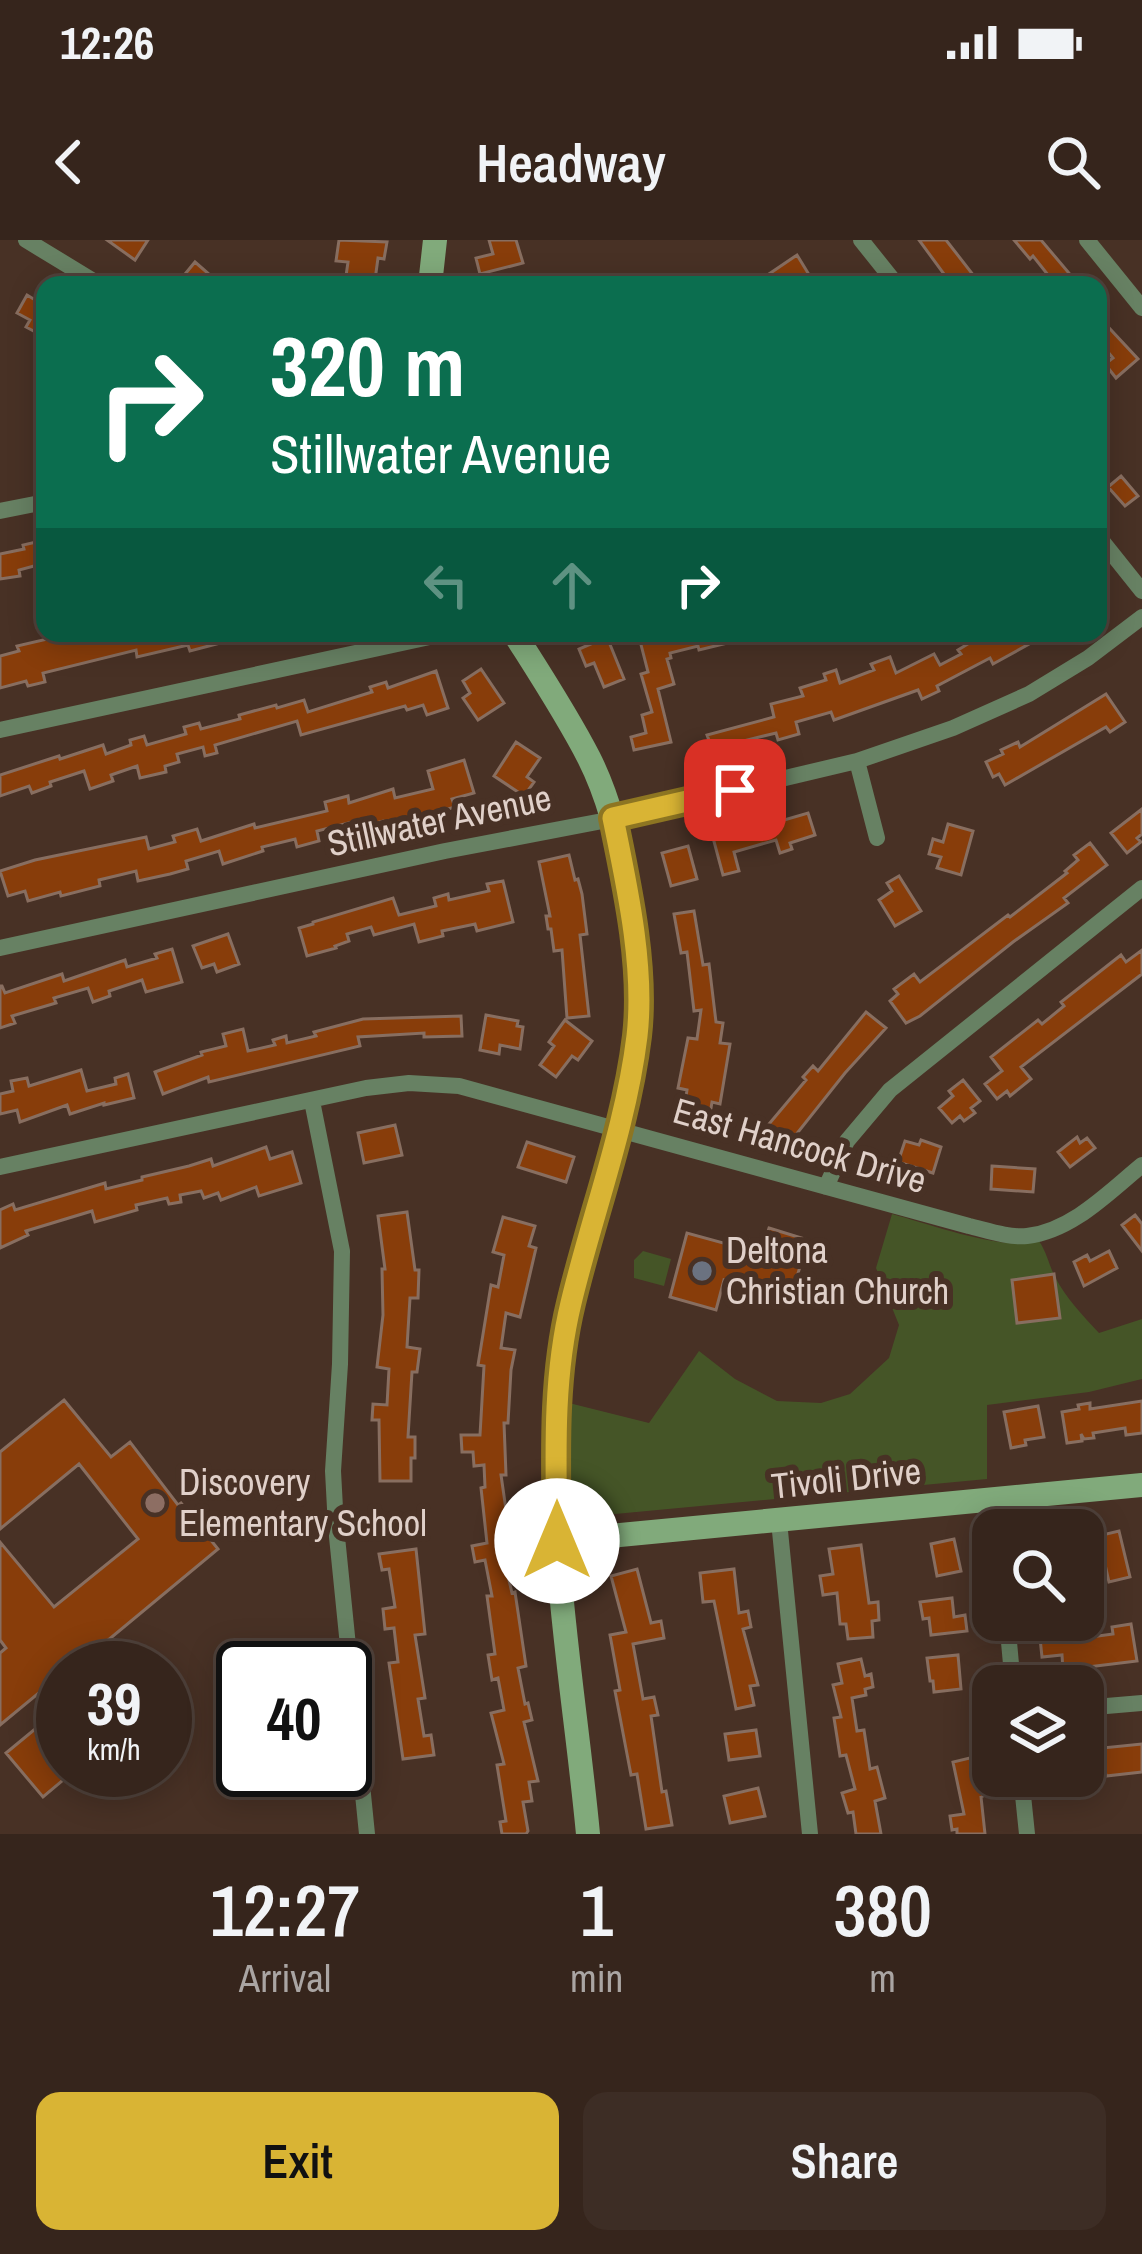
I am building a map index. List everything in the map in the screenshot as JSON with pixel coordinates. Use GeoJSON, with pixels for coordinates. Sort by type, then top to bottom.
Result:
{"type":"FeatureCollection","features":[{"type":"Feature","properties":{"kind":"street"},"geometry":{"type":"LineString","coordinates":[[26,240],[85,276]]}},
{"type":"Feature","properties":{"kind":"street"},"geometry":{"type":"LineString","coordinates":[[431,276],[434,240]]}},
{"type":"Feature","properties":{"kind":"street"},"geometry":{"type":"LineString","coordinates":[[861,240],[890,276]]}},
{"type":"Feature","properties":{"kind":"street"},"geometry":{"type":"LineString","coordinates":[[1087,240],[1142,308]]}},
{"type":"Feature","properties":{"kind":"street"},"geometry":{"type":"LineString","coordinates":[[0,511],[36,504]]}},
{"type":"Feature","properties":{"kind":"street"},"geometry":{"type":"LineString","coordinates":[[1107,547],[1142,591]]}},
{"type":"Feature","properties":{"kind":"street","name":"Stillwater Avenue"},"geometry":{"type":"LineString","coordinates":[[0,949],[613,818],[856,760],[953,728],[1029,694],[1142,617]]}},
{"type":"Feature","properties":{"kind":"street"},"geometry":{"type":"LineString","coordinates":[[0,730],[406,642]]}},
{"type":"Feature","properties":{"kind":"street"},"geometry":{"type":"LineString","coordinates":[[520,642],[590,761],[613,818],[638,975],[637,1035],[619,1129],[570,1307],[556,1427],[557,1541],[589,1834]]}},
{"type":"Feature","properties":{"kind":"street"},"geometry":{"type":"LineString","coordinates":[[856,760],[877,838]]}},
{"type":"Feature","properties":{"kind":"street"},"geometry":{"type":"LineString","coordinates":[[826,1187],[847,1141],[890,1090],[1142,889]]}},
{"type":"Feature","properties":{"kind":"street","name":"East Hancock Drive"},"geometry":{"type":"LineString","coordinates":[[0,1167],[366,1088],[409,1083],[459,1086],[1024,1237],[1082,1214],[1142,1166]]}},
{"type":"Feature","properties":{"kind":"street"},"geometry":{"type":"LineString","coordinates":[[312,1101],[342,1250],[335,1508],[367,1834]]}},
{"type":"Feature","properties":{"kind":"street","name":"Tivoli Drive"},"geometry":{"type":"LineString","coordinates":[[557,1541],[1142,1485]]}},
{"type":"Feature","properties":{"kind":"street"},"geometry":{"type":"LineString","coordinates":[[996,1499],[997,1509]]}},
{"type":"Feature","properties":{"kind":"street"},"geometry":{"type":"LineString","coordinates":[[779,1521],[810,1834]]}},
{"type":"Feature","properties":{"kind":"street"},"geometry":{"type":"LineString","coordinates":[[1104,1706],[1142,1703]]}},
{"type":"Feature","properties":{"kind":"street"},"geometry":{"type":"LineString","coordinates":[[1023,1797],[1027,1834]]}},
{"type":"Feature","properties":{"kind":"green space"},"geometry":{"type":"Polygon","coordinates":[[[892,1214],[987,1240],[1039,1241],[1064,1292],[1099,1333],[1142,1319],[1142,1379],[1089,1392],[987,1405],[987,1479],[615,1514],[588,1508],[576,1498],[564,1458],[565,1402],[649,1423],[699,1351],[735,1379],[777,1401],[821,1403],[850,1394],[889,1358],[899,1325],[876,1268],[892,1214]]]}},
{"type":"Feature","properties":{"kind":"green space"},"geometry":{"type":"Polygon","coordinates":[[[643,1251],[671,1259],[664,1286],[634,1278],[634,1260],[643,1251]]]}},
{"type":"Feature","properties":{"kind":"building"},"geometry":{"type":"Polygon","coordinates":[[[107,240],[148,240],[135,260],[107,240]]]}},
{"type":"Feature","properties":{"kind":"building"},"geometry":{"type":"Polygon","coordinates":[[[339,240],[387,242],[376,276],[346,276],[348,262],[336,261],[339,240]]]}},
{"type":"Feature","properties":{"kind":"building"},"geometry":{"type":"Polygon","coordinates":[[[489,240],[516,240],[523,263],[480,274],[476,258],[493,254],[489,240]]]}},
{"type":"Feature","properties":{"kind":"building"},"geometry":{"type":"Polygon","coordinates":[[[919,240],[946,240],[974,276],[945,276],[919,240]]]}},
{"type":"Feature","properties":{"kind":"building"},"geometry":{"type":"Polygon","coordinates":[[[1014,240],[1041,240],[1071,276],[1049,276],[1033,256],[1030,259],[1014,240]]]}},
{"type":"Feature","properties":{"kind":"building"},"geometry":{"type":"Polygon","coordinates":[[[797,255],[808,273],[803,276],[769,274],[797,255]]]}},
{"type":"Feature","properties":{"kind":"building"},"geometry":{"type":"Polygon","coordinates":[[[195,262],[210,275],[209,276],[183,276],[195,262]]]}},
{"type":"Feature","properties":{"kind":"building"},"geometry":{"type":"Polygon","coordinates":[[[27,295],[36,300],[36,332],[26,327],[30,320],[17,313],[27,295]]]}},
{"type":"Feature","properties":{"kind":"building"},"geometry":{"type":"Polygon","coordinates":[[[1107,326],[1138,359],[1116,378],[1107,367],[1113,358],[1107,351],[1107,326]]]}},
{"type":"Feature","properties":{"kind":"building"},"geometry":{"type":"Polygon","coordinates":[[[1121,476],[1138,496],[1125,506],[1108,487],[1121,476]]]}},
{"type":"Feature","properties":{"kind":"building"},"geometry":{"type":"Polygon","coordinates":[[[36,542],[36,565],[19,570],[20,576],[0,579],[0,554],[24,549],[23,545],[36,542]]]}},
{"type":"Feature","properties":{"kind":"building"},"geometry":{"type":"Polygon","coordinates":[[[36,642],[224,642],[137,657],[136,650],[43,673],[45,682],[0,688],[0,656],[19,651],[17,646],[36,642]]]}},
{"type":"Feature","properties":{"kind":"building"},"geometry":{"type":"Polygon","coordinates":[[[609,642],[624,679],[604,687],[594,663],[586,666],[579,649],[609,642]]]}},
{"type":"Feature","properties":{"kind":"building"},"geometry":{"type":"Polygon","coordinates":[[[640,642],[732,642],[670,653],[667,659],[674,684],[658,689],[671,742],[634,750],[631,737],[646,733],[642,715],[652,712],[641,674],[648,672],[640,642]]]}},
{"type":"Feature","properties":{"kind":"building"},"geometry":{"type":"Polygon","coordinates":[[[971,642],[1033,642],[993,664],[990,658],[922,699],[918,690],[834,720],[831,712],[796,722],[799,734],[778,740],[776,733],[714,754],[707,735],[774,717],[771,704],[803,696],[800,688],[826,680],[824,674],[836,670],[840,683],[874,670],[871,664],[890,657],[896,673],[934,654],[940,665],[961,654],[958,650],[971,642]]]}},
{"type":"Feature","properties":{"kind":"building"},"geometry":{"type":"Polygon","coordinates":[[[481,669],[504,703],[478,720],[463,698],[470,693],[463,681],[481,669]]]}},
{"type":"Feature","properties":{"kind":"building"},"geometry":{"type":"Polygon","coordinates":[[[436,671],[448,708],[427,715],[423,705],[407,710],[405,706],[301,735],[297,721],[215,745],[217,753],[205,756],[203,747],[177,754],[179,762],[165,766],[166,772],[140,778],[137,766],[90,789],[84,771],[32,793],[29,786],[0,796],[0,775],[59,756],[103,745],[106,754],[144,736],[147,745],[186,734],[184,727],[199,723],[201,729],[304,700],[308,712],[372,692],[370,687],[386,682],[388,688],[436,671]]]}},
{"type":"Feature","properties":{"kind":"building"},"geometry":{"type":"Polygon","coordinates":[[[1106,694],[1125,722],[1110,732],[1106,727],[1005,785],[999,774],[993,777],[986,762],[1003,754],[1001,750],[1018,742],[1020,747],[1106,694]]]}},
{"type":"Feature","properties":{"kind":"building"},"geometry":{"type":"Polygon","coordinates":[[[516,742],[540,758],[527,777],[534,782],[524,796],[494,776],[516,742]]]}},
{"type":"Feature","properties":{"kind":"building"},"geometry":{"type":"Polygon","coordinates":[[[464,760],[474,793],[452,799],[455,807],[384,826],[383,821],[354,829],[352,822],[317,831],[319,841],[297,847],[295,839],[223,864],[219,851],[186,861],[188,869],[170,874],[138,881],[136,871],[99,880],[100,886],[28,901],[25,891],[8,896],[0,871],[146,837],[149,849],[197,829],[201,841],[254,824],[255,828],[327,811],[325,802],[348,796],[349,803],[393,789],[395,798],[433,789],[428,771],[464,760]]]}},
{"type":"Feature","properties":{"kind":"building"},"geometry":{"type":"Polygon","coordinates":[[[1142,809],[1142,834],[1137,838],[1141,842],[1127,853],[1111,833],[1142,809]]]}},
{"type":"Feature","properties":{"kind":"building"},"geometry":{"type":"Polygon","coordinates":[[[808,813],[815,835],[790,843],[792,849],[780,853],[776,840],[734,852],[739,871],[723,875],[712,834],[752,824],[753,829],[808,813]]]}},
{"type":"Feature","properties":{"kind":"building"},"geometry":{"type":"Polygon","coordinates":[[[948,824],[973,831],[961,875],[937,868],[941,857],[929,854],[933,839],[943,842],[948,824]]]}},
{"type":"Feature","properties":{"kind":"building"},"geometry":{"type":"Polygon","coordinates":[[[1090,843],[1107,865],[1064,898],[1068,903],[906,1023],[890,1001],[898,994],[894,989],[914,974],[920,982],[1010,917],[1067,873],[1078,860],[1074,855],[1090,843]]]}},
{"type":"Feature","properties":{"kind":"building"},"geometry":{"type":"Polygon","coordinates":[[[688,846],[697,879],[671,886],[662,853],[688,846]]]}},
{"type":"Feature","properties":{"kind":"building"},"geometry":{"type":"Polygon","coordinates":[[[569,855],[582,894],[587,934],[580,935],[589,1016],[567,1018],[562,950],[554,951],[548,929],[546,916],[550,916],[539,862],[569,855]]]}},
{"type":"Feature","properties":{"kind":"building"},"geometry":{"type":"Polygon","coordinates":[[[899,876],[921,911],[895,926],[879,900],[892,891],[887,883],[899,876]]]}},
{"type":"Feature","properties":{"kind":"building"},"geometry":{"type":"Polygon","coordinates":[[[503,881],[513,922],[477,931],[475,924],[442,931],[443,936],[419,942],[414,924],[374,935],[371,927],[347,934],[349,941],[336,948],[307,956],[299,928],[313,922],[393,898],[399,915],[436,906],[434,898],[448,894],[449,900],[489,891],[487,884],[503,881]]]}},
{"type":"Feature","properties":{"kind":"building"},"geometry":{"type":"Polygon","coordinates":[[[694,911],[703,965],[709,964],[716,1022],[723,1023],[720,1043],[730,1044],[720,1104],[712,1102],[709,1120],[683,1116],[687,1090],[678,1088],[688,1038],[697,1039],[701,1010],[694,1011],[687,952],[681,953],[674,914],[694,911]]]}},
{"type":"Feature","properties":{"kind":"building"},"geometry":{"type":"Polygon","coordinates":[[[228,934],[239,964],[217,972],[214,964],[202,968],[193,946],[228,934]]]}},
{"type":"Feature","properties":{"kind":"building"},"geometry":{"type":"Polygon","coordinates":[[[172,949],[182,982],[146,992],[142,980],[93,1002],[88,988],[12,1016],[15,1023],[0,1028],[0,986],[5,993],[62,974],[64,981],[125,960],[127,967],[172,949]]]}},
{"type":"Feature","properties":{"kind":"building"},"geometry":{"type":"Polygon","coordinates":[[[1142,950],[1142,974],[1021,1067],[1031,1079],[1010,1096],[1007,1091],[997,1099],[985,1084],[1002,1071],[991,1057],[1038,1020],[1042,1024],[1064,1006],[1061,1002],[1121,955],[1126,962],[1142,950]]]}},
{"type":"Feature","properties":{"kind":"building"},"geometry":{"type":"Polygon","coordinates":[[[866,1012],[886,1028],[791,1141],[769,1124],[806,1080],[803,1077],[813,1066],[818,1071],[866,1012]]]}},
{"type":"Feature","properties":{"kind":"building"},"geometry":{"type":"Polygon","coordinates":[[[486,1015],[518,1021],[517,1026],[523,1027],[520,1049],[500,1045],[499,1054],[480,1050],[486,1015]]]}},
{"type":"Feature","properties":{"kind":"building"},"geometry":{"type":"Polygon","coordinates":[[[461,1016],[462,1036],[358,1037],[360,1046],[209,1082],[208,1077],[163,1094],[155,1072],[226,1046],[223,1034],[243,1029],[248,1051],[275,1045],[273,1040],[286,1036],[287,1043],[363,1019],[461,1016]]]}},
{"type":"Feature","properties":{"kind":"building"},"geometry":{"type":"Polygon","coordinates":[[[565,1020],[592,1041],[556,1077],[540,1065],[565,1020]]]}},
{"type":"Feature","properties":{"kind":"building"},"geometry":{"type":"Polygon","coordinates":[[[81,1070],[87,1091],[116,1084],[115,1078],[128,1074],[134,1098],[70,1114],[67,1105],[20,1122],[17,1110],[0,1114],[0,1094],[13,1091],[11,1081],[27,1078],[29,1086],[81,1070]]]}},
{"type":"Feature","properties":{"kind":"building"},"geometry":{"type":"Polygon","coordinates":[[[963,1080],[980,1101],[971,1108],[975,1113],[952,1123],[939,1108],[963,1080]]]}},
{"type":"Feature","properties":{"kind":"building"},"geometry":{"type":"Polygon","coordinates":[[[395,1125],[402,1155],[364,1163],[358,1133],[395,1125]]]}},
{"type":"Feature","properties":{"kind":"building"},"geometry":{"type":"Polygon","coordinates":[[[1077,1137],[1080,1143],[1087,1138],[1095,1148],[1070,1167],[1058,1152],[1077,1137]]]}},
{"type":"Feature","properties":{"kind":"building"},"geometry":{"type":"Polygon","coordinates":[[[921,1140],[941,1147],[933,1173],[898,1162],[905,1141],[919,1145],[921,1140]]]}},
{"type":"Feature","properties":{"kind":"building"},"geometry":{"type":"Polygon","coordinates":[[[527,1142],[574,1157],[566,1182],[518,1167],[527,1142]]]}},
{"type":"Feature","properties":{"kind":"building"},"geometry":{"type":"Polygon","coordinates":[[[266,1147],[270,1159],[292,1152],[301,1183],[259,1196],[256,1187],[221,1200],[218,1193],[204,1198],[201,1191],[180,1195],[181,1202],[169,1204],[167,1198],[136,1205],[137,1210],[95,1222],[92,1211],[26,1231],[28,1235],[0,1248],[0,1210],[13,1204],[15,1210],[211,1159],[213,1166],[266,1147]]]}},
{"type":"Feature","properties":{"kind":"building"},"geometry":{"type":"Polygon","coordinates":[[[992,1166],[1035,1169],[1033,1192],[991,1189],[992,1166]]]}},
{"type":"Feature","properties":{"kind":"building"},"geometry":{"type":"Polygon","coordinates":[[[407,1212],[415,1270],[419,1270],[418,1298],[410,1298],[407,1347],[420,1349],[417,1372],[412,1372],[408,1437],[415,1437],[415,1458],[411,1458],[411,1481],[380,1481],[379,1420],[372,1420],[373,1404],[387,1405],[389,1369],[377,1367],[385,1269],[378,1216],[407,1212]]]}},
{"type":"Feature","properties":{"kind":"building"},"geometry":{"type":"Polygon","coordinates":[[[1135,1215],[1142,1224],[1142,1251],[1122,1225],[1135,1215]]]}},
{"type":"Feature","properties":{"kind":"building"},"geometry":{"type":"Polygon","coordinates":[[[503,1217],[535,1226],[529,1246],[536,1248],[520,1317],[506,1313],[501,1348],[515,1350],[508,1423],[504,1423],[506,1475],[501,1475],[513,1558],[504,1559],[515,1592],[526,1666],[518,1668],[532,1720],[524,1722],[538,1781],[529,1782],[532,1801],[523,1802],[526,1834],[502,1834],[500,1822],[506,1821],[497,1765],[504,1764],[491,1713],[504,1710],[488,1655],[495,1654],[485,1560],[475,1562],[472,1546],[487,1543],[481,1488],[485,1487],[484,1465],[474,1466],[473,1452],[462,1452],[461,1435],[480,1435],[484,1366],[478,1365],[491,1285],[498,1287],[504,1255],[493,1252],[503,1217]]]}},
{"type":"Feature","properties":{"kind":"building"},"geometry":{"type":"Polygon","coordinates":[[[769,1228],[808,1240],[790,1300],[724,1280],[716,1310],[670,1297],[687,1233],[745,1249],[748,1240],[764,1244],[769,1228]]]}},
{"type":"Feature","properties":{"kind":"building"},"geometry":{"type":"Polygon","coordinates":[[[1109,1251],[1117,1268],[1084,1286],[1074,1262],[1087,1255],[1090,1261],[1109,1251]]]}},
{"type":"Feature","properties":{"kind":"building"},"geometry":{"type":"Polygon","coordinates":[[[1054,1274],[1060,1318],[1017,1323],[1012,1280],[1054,1274]]]}},
{"type":"Feature","properties":{"kind":"building"},"geometry":{"type":"Polygon","coordinates":[[[64,1400],[111,1457],[130,1442],[218,1549],[107,1641],[36,1641],[36,1695],[0,1725],[0,1653],[6,1648],[0,1640],[0,1542],[54,1607],[138,1539],[79,1464],[0,1529],[0,1452],[64,1400]]]}},
{"type":"Feature","properties":{"kind":"building"},"geometry":{"type":"Polygon","coordinates":[[[1142,1401],[1142,1433],[1126,1435],[1125,1428],[1093,1433],[1094,1438],[1084,1439],[1081,1434],[1082,1441],[1067,1443],[1062,1412],[1090,1403],[1090,1409],[1142,1401]]]}},
{"type":"Feature","properties":{"kind":"building"},"geometry":{"type":"Polygon","coordinates":[[[1038,1406],[1044,1437],[1011,1448],[1004,1412],[1038,1406]]]}},
{"type":"Feature","properties":{"kind":"building"},"geometry":{"type":"Polygon","coordinates":[[[1119,1531],[1130,1577],[1109,1582],[1104,1535],[1119,1531]]]}},
{"type":"Feature","properties":{"kind":"building"},"geometry":{"type":"Polygon","coordinates":[[[954,1539],[961,1571],[937,1576],[931,1544],[954,1539]]]}},
{"type":"Feature","properties":{"kind":"building"},"geometry":{"type":"Polygon","coordinates":[[[861,1545],[869,1603],[878,1602],[879,1620],[872,1621],[873,1637],[848,1639],[846,1624],[840,1624],[837,1593],[823,1595],[820,1576],[833,1574],[829,1549],[861,1545]]]}},
{"type":"Feature","properties":{"kind":"building"},"geometry":{"type":"Polygon","coordinates":[[[416,1549],[425,1634],[415,1635],[425,1698],[418,1699],[424,1736],[431,1735],[434,1755],[403,1759],[389,1663],[398,1662],[394,1628],[385,1629],[383,1609],[395,1607],[389,1569],[382,1570],[379,1554],[416,1549]]]}},
{"type":"Feature","properties":{"kind":"building"},"geometry":{"type":"Polygon","coordinates":[[[637,1569],[651,1623],[661,1621],[664,1638],[633,1644],[643,1699],[654,1697],[658,1715],[651,1716],[672,1825],[646,1829],[615,1691],[620,1690],[610,1635],[626,1632],[611,1576],[637,1569]]]}},
{"type":"Feature","properties":{"kind":"building"},"geometry":{"type":"Polygon","coordinates":[[[734,1569],[739,1613],[748,1611],[751,1627],[743,1629],[758,1685],[750,1686],[754,1705],[736,1709],[714,1601],[703,1602],[700,1573],[734,1569]]]}},
{"type":"Feature","properties":{"kind":"building"},"geometry":{"type":"Polygon","coordinates":[[[952,1598],[954,1617],[965,1615],[967,1631],[931,1635],[920,1602],[952,1598]]]}},
{"type":"Feature","properties":{"kind":"building"},"geometry":{"type":"Polygon","coordinates":[[[1131,1624],[1137,1661],[1063,1665],[1062,1655],[1042,1657],[1040,1641],[1104,1641],[1104,1635],[1113,1634],[1112,1627],[1131,1624]]]}},
{"type":"Feature","properties":{"kind":"building"},"geometry":{"type":"Polygon","coordinates":[[[958,1655],[961,1689],[934,1692],[927,1658],[958,1655]]]}},
{"type":"Feature","properties":{"kind":"building"},"geometry":{"type":"Polygon","coordinates":[[[861,1659],[873,1687],[865,1689],[866,1695],[852,1698],[857,1731],[864,1730],[870,1769],[877,1767],[885,1798],[875,1801],[881,1834],[856,1834],[853,1812],[848,1813],[842,1793],[855,1789],[846,1755],[840,1756],[834,1718],[841,1717],[833,1685],[842,1683],[838,1664],[861,1659]]]}},
{"type":"Feature","properties":{"kind":"building"},"geometry":{"type":"Polygon","coordinates":[[[36,1728],[36,1789],[6,1753],[36,1728]]]}},
{"type":"Feature","properties":{"kind":"building"},"geometry":{"type":"Polygon","coordinates":[[[756,1730],[760,1756],[729,1760],[725,1734],[756,1730]]]}},
{"type":"Feature","properties":{"kind":"building"},"geometry":{"type":"Polygon","coordinates":[[[1142,1744],[1142,1772],[1106,1776],[1104,1748],[1142,1744]]]}},
{"type":"Feature","properties":{"kind":"building"},"geometry":{"type":"Polygon","coordinates":[[[972,1757],[972,1797],[981,1797],[985,1834],[952,1830],[950,1816],[964,1814],[953,1762],[972,1757]]]}},
{"type":"Feature","properties":{"kind":"building"},"geometry":{"type":"Polygon","coordinates":[[[758,1788],[765,1816],[730,1823],[724,1796],[758,1788]]]}},
{"type":"Feature","properties":{"kind":"place","name":"Deltona Christian Church"},"geometry":{"type":"Point","coordinates":[702,1271]}},
{"type":"Feature","properties":{"kind":"place","name":"Discovery Elementary School"},"geometry":{"type":"Point","coordinates":[155,1503]}},
{"type":"Feature","properties":{"kind":"route"},"geometry":{"type":"LineString","coordinates":[[557,1541],[560,1370],[570,1307],[619,1129],[637,1035],[638,975],[613,818],[735,790]]}}]}
